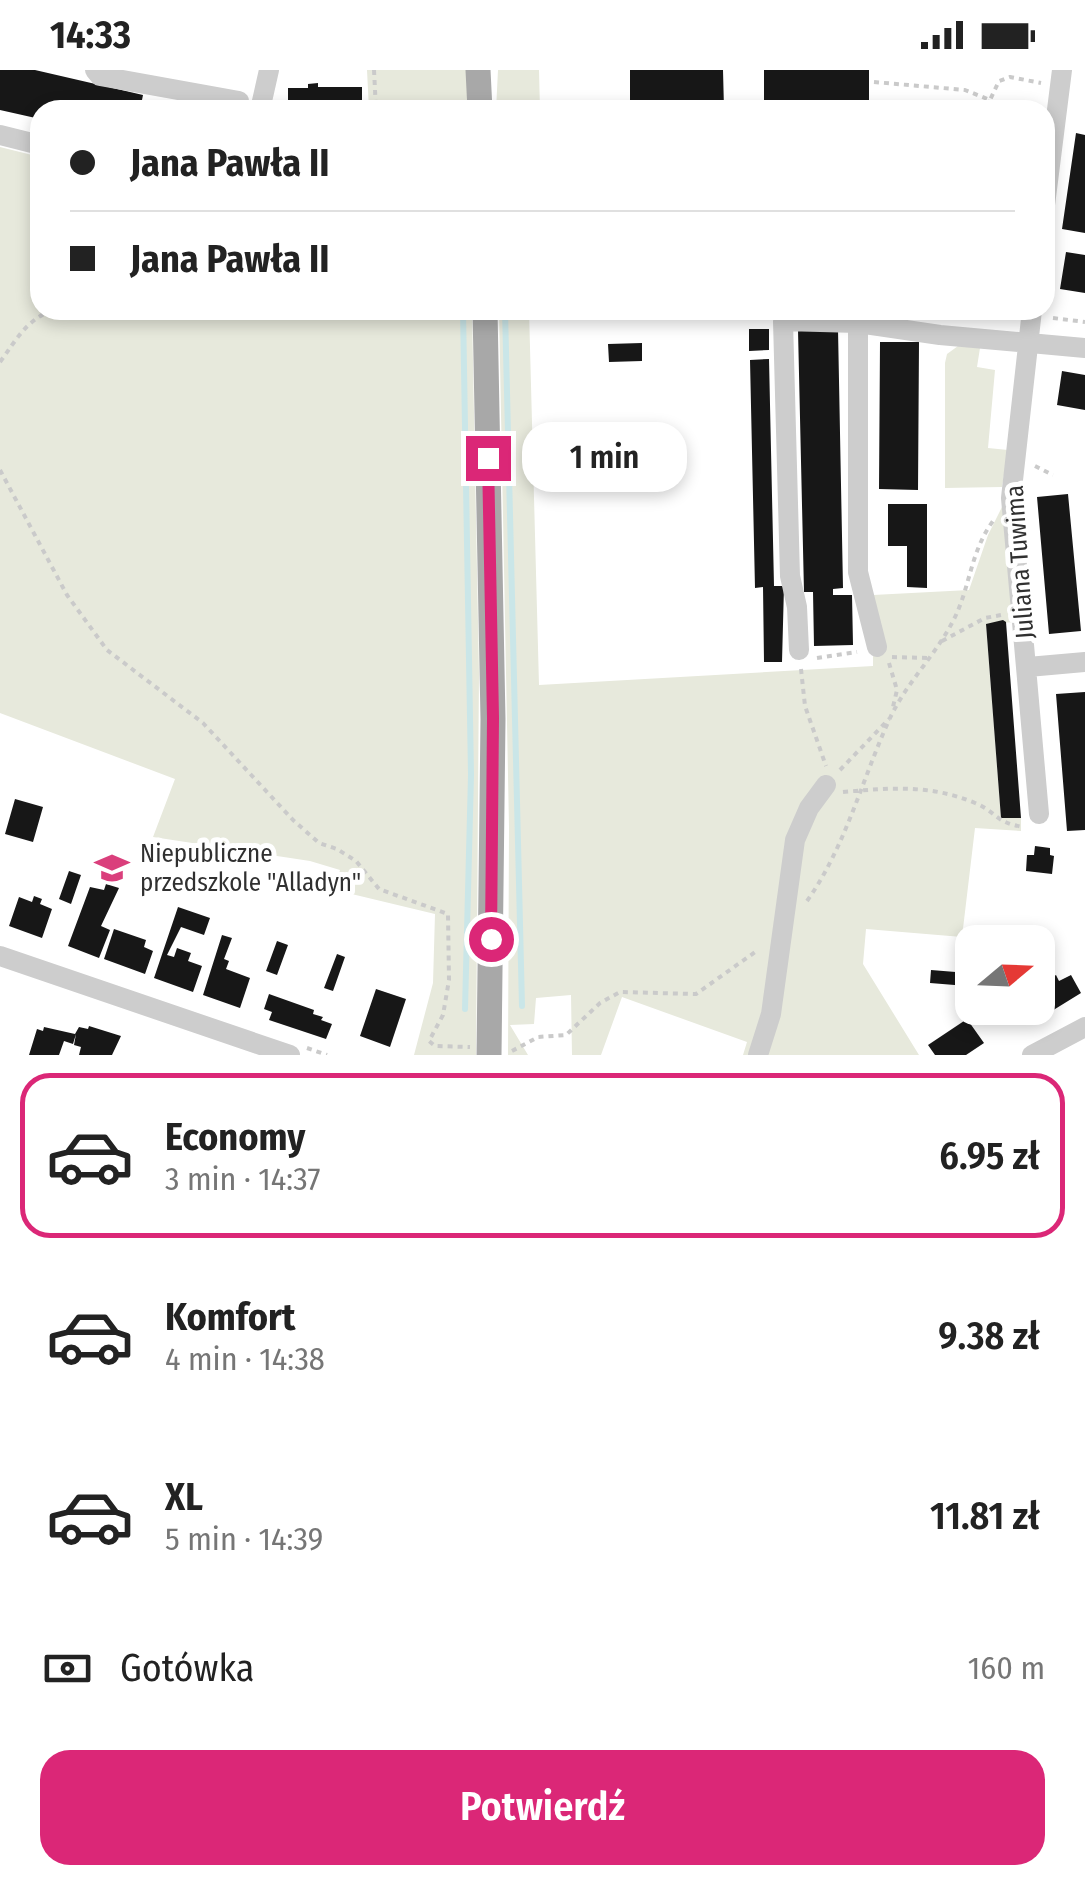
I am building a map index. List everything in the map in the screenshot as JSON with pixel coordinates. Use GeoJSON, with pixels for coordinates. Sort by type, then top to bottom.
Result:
{"type":"FeatureCollection","features":[{"type":"Feature","properties":{"kind":"main road"},"geometry":{"type":"LineString","coordinates":[[481,70],[481,100]]}},
{"type":"Feature","properties":{"kind":"main road"},"geometry":{"type":"LineString","coordinates":[[485,320],[493,718],[493,1052]]}},
{"type":"Feature","properties":{"kind":"street"},"geometry":{"type":"LineString","coordinates":[[95,70],[100,76],[194,100]]}},
{"type":"Feature","properties":{"kind":"street"},"geometry":{"type":"LineString","coordinates":[[262,100],[269,70]]}},
{"type":"Feature","properties":{"kind":"street"},"geometry":{"type":"LineString","coordinates":[[1055,140],[1062,70]]}},
{"type":"Feature","properties":{"kind":"street"},"geometry":{"type":"LineString","coordinates":[[0,136],[30,143]]}},
{"type":"Feature","properties":{"kind":"street","name":"Juliana Tuwima"},"geometry":{"type":"LineString","coordinates":[[1035,320],[1028,342],[1011,498],[1039,814]]}},
{"type":"Feature","properties":{"kind":"street"},"geometry":{"type":"LineString","coordinates":[[799,650],[797,607],[790,576],[783,321],[858,324],[1085,348]]}},
{"type":"Feature","properties":{"kind":"street"},"geometry":{"type":"LineString","coordinates":[[858,324],[858,572],[877,647]]}},
{"type":"Feature","properties":{"kind":"street"},"geometry":{"type":"LineString","coordinates":[[1028,667],[1085,662]]}},
{"type":"Feature","properties":{"kind":"street"},"geometry":{"type":"LineString","coordinates":[[758,1055],[770,1014],[795,840],[820,793]]}},
{"type":"Feature","properties":{"kind":"street"},"geometry":{"type":"LineString","coordinates":[[0,956],[290,1055]]}},
{"type":"Feature","properties":{"kind":"street"},"geometry":{"type":"LineString","coordinates":[[1032,1055],[1085,1028]]}},
{"type":"Feature","properties":{"kind":"path"},"geometry":{"type":"LineString","coordinates":[[374,70],[376,100]]}},
{"type":"Feature","properties":{"kind":"path"},"geometry":{"type":"LineString","coordinates":[[874,82],[965,90],[990,100],[998,81],[1010,77],[1038,81],[1045,86]]}},
{"type":"Feature","properties":{"kind":"path"},"geometry":{"type":"LineString","coordinates":[[1055,316],[1085,322]]}},
{"type":"Feature","properties":{"kind":"path"},"geometry":{"type":"LineString","coordinates":[[0,362],[20,330],[33,320]]}},
{"type":"Feature","properties":{"kind":"path"},"geometry":{"type":"LineString","coordinates":[[0,470],[66,595],[107,650],[203,722],[292,820],[318,843],[337,848],[356,862],[378,889],[448,914],[449,980],[443,1015],[430,1041],[435,1046],[493,1052],[538,1037],[566,1035],[600,1003],[620,992],[696,994],[782,929],[811,895],[841,841],[891,717],[910,682],[955,618],[984,533],[1011,498]]}},
{"type":"Feature","properties":{"kind":"path"},"geometry":{"type":"LineString","coordinates":[[939,644],[985,618],[1008,616]]}},
{"type":"Feature","properties":{"kind":"path"},"geometry":{"type":"LineString","coordinates":[[799,650],[816,658],[877,647],[893,657],[928,658]]}},
{"type":"Feature","properties":{"kind":"path"},"geometry":{"type":"LineString","coordinates":[[820,793],[891,717],[896,682],[877,647]]}},
{"type":"Feature","properties":{"kind":"path"},"geometry":{"type":"LineString","coordinates":[[799,650],[805,706],[824,758],[820,793]]}},
{"type":"Feature","properties":{"kind":"path"},"geometry":{"type":"LineString","coordinates":[[820,793],[904,786],[979,804],[999,821],[1025,827],[1037,823],[1039,814]]}},
{"type":"Feature","properties":{"kind":"shaded area"},"geometry":{"type":"Polygon","coordinates":[[[367,70],[467,70],[468,100],[368,100],[367,70]]]}},
{"type":"Feature","properties":{"kind":"shaded area"},"geometry":{"type":"Polygon","coordinates":[[[498,70],[539,70],[540,100],[496,100],[498,70]]]}},
{"type":"Feature","properties":{"kind":"shaded area"},"geometry":{"type":"Polygon","coordinates":[[[0,147],[30,154],[30,320],[472,320],[479,674],[476,1055],[414,1055],[433,983],[435,914],[335,890],[340,870],[310,861],[153,837],[175,779],[0,713],[0,147]]]}},
{"type":"Feature","properties":{"kind":"shaded area"},"geometry":{"type":"Polygon","coordinates":[[[499,320],[529,320],[539,685],[873,666],[873,595],[969,590],[1003,505],[1015,622],[986,624],[1001,817],[1021,818],[1021,831],[975,828],[963,925],[955,925],[955,936],[866,929],[863,964],[919,1055],[743,1055],[747,1042],[622,997],[601,1055],[572,1055],[571,995],[536,998],[534,1024],[510,1025],[528,1055],[508,1055],[509,827],[499,320]]]}},
{"type":"Feature","properties":{"kind":"shaded area"},"geometry":{"type":"Polygon","coordinates":[[[958,346],[980,348],[977,367],[995,370],[988,448],[1008,450],[1002,487],[945,488],[945,363],[947,354],[958,346]]]}},
{"type":"Feature","properties":{"kind":"building"},"geometry":{"type":"Polygon","coordinates":[[[0,70],[35,70],[143,95],[142,100],[30,100],[30,117],[0,110],[0,70]]]}},
{"type":"Feature","properties":{"kind":"building"},"geometry":{"type":"Polygon","coordinates":[[[630,70],[723,70],[724,100],[630,100],[630,70]]]}},
{"type":"Feature","properties":{"kind":"building"},"geometry":{"type":"Polygon","coordinates":[[[764,70],[869,70],[869,100],[764,100],[764,70]]]}},
{"type":"Feature","properties":{"kind":"building"},"geometry":{"type":"Polygon","coordinates":[[[308,84],[362,87],[362,100],[288,100],[288,88],[308,88],[308,84]]]}},
{"type":"Feature","properties":{"kind":"building"},"geometry":{"type":"Polygon","coordinates":[[[1076,133],[1085,135],[1085,233],[1062,229],[1076,133]]]}},
{"type":"Feature","properties":{"kind":"building"},"geometry":{"type":"Polygon","coordinates":[[[1066,252],[1085,255],[1085,293],[1060,289],[1066,252]]]}},
{"type":"Feature","properties":{"kind":"building"},"geometry":{"type":"Polygon","coordinates":[[[749,329],[769,329],[769,350],[749,351],[749,329]]]}},
{"type":"Feature","properties":{"kind":"building"},"geometry":{"type":"Polygon","coordinates":[[[838,329],[843,588],[833,589],[833,595],[852,595],[853,645],[814,646],[813,592],[804,592],[798,330],[838,329]]]}},
{"type":"Feature","properties":{"kind":"building"},"geometry":{"type":"Polygon","coordinates":[[[880,342],[919,342],[918,490],[879,489],[880,342]]]}},
{"type":"Feature","properties":{"kind":"building"},"geometry":{"type":"Polygon","coordinates":[[[642,343],[642,361],[609,362],[608,344],[642,343]]]}},
{"type":"Feature","properties":{"kind":"building"},"geometry":{"type":"Polygon","coordinates":[[[769,359],[774,586],[784,586],[782,662],[764,662],[763,587],[755,588],[750,360],[769,359]]]}},
{"type":"Feature","properties":{"kind":"building"},"geometry":{"type":"Polygon","coordinates":[[[1062,371],[1085,375],[1085,410],[1057,405],[1062,371]]]}},
{"type":"Feature","properties":{"kind":"building"},"geometry":{"type":"Polygon","coordinates":[[[1068,494],[1081,631],[1049,634],[1037,497],[1068,494]]]}},
{"type":"Feature","properties":{"kind":"building"},"geometry":{"type":"Polygon","coordinates":[[[888,504],[927,504],[927,588],[907,587],[907,546],[888,546],[888,504]]]}},
{"type":"Feature","properties":{"kind":"building"},"geometry":{"type":"Polygon","coordinates":[[[1003,620],[1021,818],[1001,818],[986,624],[1003,620]]]}},
{"type":"Feature","properties":{"kind":"building"},"geometry":{"type":"Polygon","coordinates":[[[1085,692],[1085,830],[1067,831],[1056,694],[1085,692]]]}},
{"type":"Feature","properties":{"kind":"building"},"geometry":{"type":"Polygon","coordinates":[[[15,799],[43,807],[33,842],[5,834],[15,799]]]}},
{"type":"Feature","properties":{"kind":"building"},"geometry":{"type":"Polygon","coordinates":[[[1035,846],[1050,848],[1050,855],[1054,856],[1052,874],[1026,871],[1027,855],[1034,855],[1035,846]]]}},
{"type":"Feature","properties":{"kind":"building"},"geometry":{"type":"Polygon","coordinates":[[[69,871],[81,875],[71,904],[59,899],[69,871]]]}},
{"type":"Feature","properties":{"kind":"building"},"geometry":{"type":"Polygon","coordinates":[[[106,884],[119,888],[101,926],[110,930],[99,958],[68,946],[90,887],[104,890],[106,884]]]}},
{"type":"Feature","properties":{"kind":"building"},"geometry":{"type":"Polygon","coordinates":[[[34,896],[52,909],[42,938],[9,926],[19,897],[32,902],[34,896]]]}},
{"type":"Feature","properties":{"kind":"building"},"geometry":{"type":"Polygon","coordinates":[[[178,907],[210,918],[204,935],[181,927],[167,955],[174,957],[177,948],[191,953],[188,961],[202,966],[193,992],[154,978],[178,907]]]}},
{"type":"Feature","properties":{"kind":"building"},"geometry":{"type":"Polygon","coordinates":[[[114,929],[146,940],[144,947],[153,951],[145,974],[104,959],[114,929]]]}},
{"type":"Feature","properties":{"kind":"building"},"geometry":{"type":"Polygon","coordinates":[[[222,935],[232,938],[224,959],[229,961],[226,969],[250,978],[240,1008],[203,995],[222,935]]]}},
{"type":"Feature","properties":{"kind":"building"},"geometry":{"type":"Polygon","coordinates":[[[277,941],[288,945],[277,975],[266,971],[277,941]]]}},
{"type":"Feature","properties":{"kind":"building"},"geometry":{"type":"Polygon","coordinates":[[[337,954],[345,957],[333,991],[324,988],[337,954]]]}},
{"type":"Feature","properties":{"kind":"building"},"geometry":{"type":"Polygon","coordinates":[[[931,970],[955,972],[955,985],[930,983],[931,970]]]}},
{"type":"Feature","properties":{"kind":"building"},"geometry":{"type":"Polygon","coordinates":[[[1071,975],[1081,993],[1055,1009],[1055,976],[1059,981],[1071,975]]]}},
{"type":"Feature","properties":{"kind":"building"},"geometry":{"type":"Polygon","coordinates":[[[376,989],[406,999],[390,1047],[360,1036],[376,989]]]}},
{"type":"Feature","properties":{"kind":"building"},"geometry":{"type":"Polygon","coordinates":[[[269,994],[314,1010],[313,1014],[332,1024],[326,1039],[269,1020],[272,1012],[264,1009],[269,994]]]}},
{"type":"Feature","properties":{"kind":"building"},"geometry":{"type":"Polygon","coordinates":[[[958,1025],[971,1025],[984,1043],[966,1055],[935,1055],[928,1045],[958,1025]]]}},
{"type":"Feature","properties":{"kind":"building"},"geometry":{"type":"Polygon","coordinates":[[[89,1026],[121,1036],[112,1055],[79,1055],[81,1047],[74,1045],[76,1034],[73,1044],[64,1041],[59,1055],[29,1055],[37,1029],[75,1034],[79,1027],[89,1026]]]}},
{"type":"Feature","properties":{"kind":"waterway"},"geometry":{"type":"LineString","coordinates":[[463,320],[471,775],[465,1009]]}},
{"type":"Feature","properties":{"kind":"waterway"},"geometry":{"type":"LineString","coordinates":[[505,320],[522,1006]]}},
{"type":"Feature","properties":{"kind":"place","name":"Niepubliczne przedszkole \"Alladyn\""},"geometry":{"type":"Point","coordinates":[112,868]}},
{"type":"Feature","properties":{"kind":"route"},"geometry":{"type":"LineString","coordinates":[[488,458],[493,718],[491,939]]}}]}
